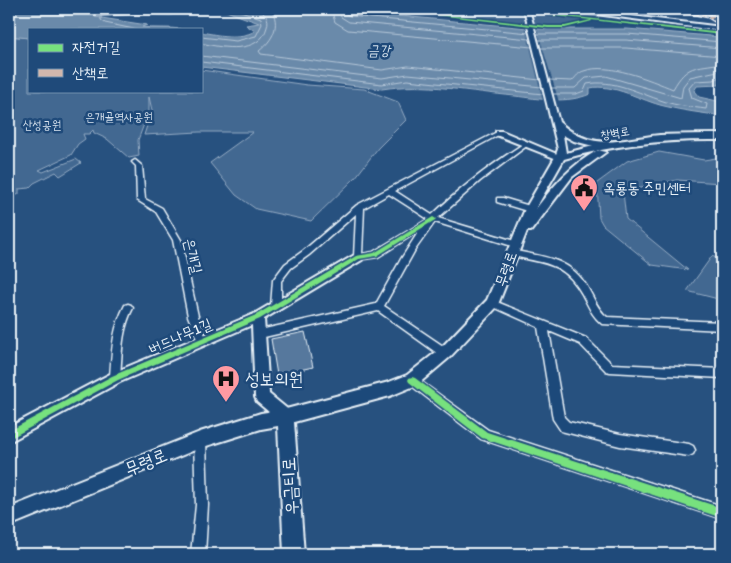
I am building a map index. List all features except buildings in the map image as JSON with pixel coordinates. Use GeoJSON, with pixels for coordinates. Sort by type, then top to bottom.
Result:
{"type":"FeatureCollection","features":[{"type":"Feature","properties":{"kind":"highway"},"geometry":{"type":"LineString","coordinates":[[562,9],[722,27]]}},
{"type":"Feature","properties":{"kind":"highway"},"geometry":{"type":"LineString","coordinates":[[571,9],[722,27]]}},
{"type":"Feature","properties":{"kind":"main road"},"geometry":{"type":"LineString","coordinates":[[526,9],[562,149],[560,157]]}},
{"type":"Feature","properties":{"kind":"main road"},"geometry":{"type":"LineString","coordinates":[[555,122],[569,136],[582,141],[622,144]]}},
{"type":"Feature","properties":{"kind":"main road","name":"창벽로"},"geometry":{"type":"LineString","coordinates":[[674,137],[687,133],[722,132]]}},
{"type":"Feature","properties":{"kind":"main road","name":"창벽로"},"geometry":{"type":"LineString","coordinates":[[560,157],[622,144],[674,137],[722,137]]}},
{"type":"Feature","properties":{"kind":"main road"},"geometry":{"type":"LineString","coordinates":[[513,249],[570,173],[592,156],[622,144]]}},
{"type":"Feature","properties":{"kind":"main road","name":"무령로"},"geometry":{"type":"LineString","coordinates":[[9,517],[200,440],[261,421],[286,417],[390,389],[412,380],[445,353],[492,303],[530,209],[560,157]]}},
{"type":"Feature","properties":{"kind":"main road","name":"우금티로"},"geometry":{"type":"LineString","coordinates":[[286,417],[294,554]]}},
{"type":"Feature","properties":{"kind":"street"},"geometry":{"type":"LineString","coordinates":[[674,9],[710,17],[722,27]]}},
{"type":"Feature","properties":{"kind":"street"},"geometry":{"type":"LineString","coordinates":[[710,17],[722,11]]}},
{"type":"Feature","properties":{"kind":"street"},"geometry":{"type":"LineString","coordinates":[[276,306],[277,280],[288,266],[360,207],[499,133],[560,157]]}},
{"type":"Feature","properties":{"kind":"street"},"geometry":{"type":"LineString","coordinates":[[360,207],[358,257],[375,255],[433,219],[479,179],[525,144]]}},
{"type":"Feature","properties":{"kind":"street","name":"은개길"},"geometry":{"type":"LineString","coordinates":[[135,162],[139,166],[141,200],[159,210],[177,240],[193,316],[202,341]]}},
{"type":"Feature","properties":{"kind":"street"},"geometry":{"type":"LineString","coordinates":[[389,191],[433,219],[536,259],[552,260],[568,270],[580,281],[598,314],[605,321],[722,326]]}},
{"type":"Feature","properties":{"kind":"street"},"geometry":{"type":"LineString","coordinates":[[500,200],[530,209]]}},
{"type":"Feature","properties":{"kind":"street"},"geometry":{"type":"LineString","coordinates":[[260,334],[379,306],[418,240],[433,219]]}},
{"type":"Feature","properties":{"kind":"street","name":"버드나무1길"},"geometry":{"type":"LineString","coordinates":[[9,435],[115,378],[258,317],[358,257]]}},
{"type":"Feature","properties":{"kind":"street"},"geometry":{"type":"LineString","coordinates":[[492,303],[583,341],[610,368],[722,373]]}},
{"type":"Feature","properties":{"kind":"street"},"geometry":{"type":"LineString","coordinates":[[379,306],[445,353]]}},
{"type":"Feature","properties":{"kind":"street"},"geometry":{"type":"LineString","coordinates":[[115,378],[118,330],[128,308]]}},
{"type":"Feature","properties":{"kind":"street"},"geometry":{"type":"LineString","coordinates":[[258,317],[262,397],[286,417]]}},
{"type":"Feature","properties":{"kind":"street"},"geometry":{"type":"LineString","coordinates":[[543,325],[559,419],[565,427],[620,440],[689,450]]}},
{"type":"Feature","properties":{"kind":"street"},"geometry":{"type":"LineString","coordinates":[[412,380],[485,435],[722,513]]}},
{"type":"Feature","properties":{"kind":"street"},"geometry":{"type":"LineString","coordinates":[[198,554],[202,506],[200,440]]}},
{"type":"Feature","properties":{"kind":"green space"},"geometry":{"type":"Polygon","coordinates":[[[395,9],[554,9],[598,14],[598,18],[570,26],[554,27],[395,9]]]}},
{"type":"Feature","properties":{"kind":"green space"},"geometry":{"type":"Polygon","coordinates":[[[9,36],[28,38],[28,92],[202,92],[202,70],[307,85],[364,89],[398,102],[406,120],[378,148],[355,178],[311,221],[256,209],[236,195],[210,163],[253,132],[144,135],[152,110],[149,97],[149,111],[138,140],[139,156],[129,158],[107,139],[94,133],[93,130],[89,134],[83,134],[85,139],[78,144],[71,155],[39,170],[43,172],[76,159],[81,163],[60,176],[56,172],[34,183],[29,188],[19,189],[19,194],[9,199],[9,36]]]}},
{"type":"Feature","properties":{"kind":"green space"},"geometry":{"type":"Polygon","coordinates":[[[659,152],[704,160],[722,157],[722,183],[677,180],[623,192],[626,219],[688,270],[652,265],[603,225],[599,218],[597,183],[627,161],[659,152]]]}},
{"type":"Feature","properties":{"kind":"green space"},"geometry":{"type":"Polygon","coordinates":[[[712,256],[722,261],[722,300],[687,291],[712,256]]]}},
{"type":"Feature","properties":{"kind":"water"},"geometry":{"type":"Polygon","coordinates":[[[9,9],[190,9],[181,10],[171,15],[137,14],[95,17],[147,25],[142,27],[151,28],[28,28],[28,38],[9,36],[9,9]]]}},
{"type":"Feature","properties":{"kind":"water","name":"금강"},"geometry":{"type":"Polygon","coordinates":[[[190,9],[327,9],[538,29],[627,29],[722,37],[722,80],[719,85],[697,86],[694,91],[699,97],[722,102],[722,116],[655,104],[618,90],[599,87],[590,88],[590,94],[581,97],[553,100],[431,87],[382,89],[202,67],[202,32],[228,36],[249,34],[255,31],[246,25],[259,23],[226,11],[190,9]]]}},
{"type":"Feature","properties":{"kind":"pier"},"geometry":{"type":"Polygon","coordinates":[[[525,25],[536,26],[559,102],[543,101],[525,25]]]}},
{"type":"Feature","properties":{"kind":"marked path"},"geometry":{"type":"LineString","coordinates":[[674,9],[709,16],[722,25]]}},
{"type":"Feature","properties":{"kind":"marked path"},"geometry":{"type":"LineString","coordinates":[[710,17],[722,11]]}},
{"type":"Feature","properties":{"kind":"cycle path"},"geometry":{"type":"LineString","coordinates":[[395,9],[548,27],[565,27],[591,21]]}},
{"type":"Feature","properties":{"kind":"cycle path"},"geometry":{"type":"LineString","coordinates":[[504,9],[722,34]]}},
{"type":"Feature","properties":{"kind":"cycle path"},"geometry":{"type":"LineString","coordinates":[[9,435],[115,378],[258,317],[358,257],[375,255],[433,219]]}},
{"type":"Feature","properties":{"kind":"cycle path"},"geometry":{"type":"LineString","coordinates":[[412,380],[485,435],[722,513]]}},
{"type":"Feature","properties":{"kind":"place","name":"옥룡동 주민센터"},"geometry":{"type":"Point","coordinates":[584,212]}},
{"type":"Feature","properties":{"kind":"place","name":"성보의원"},"geometry":{"type":"Point","coordinates":[226,403]}},
{"type":"Feature","properties":{"kind":"park label","name":"은개골역사공원"},"geometry":{"type":"Point","coordinates":[119,117]}},
{"type":"Feature","properties":{"kind":"park label","name":"산성공원"},"geometry":{"type":"Point","coordinates":[42,125]}}]}
